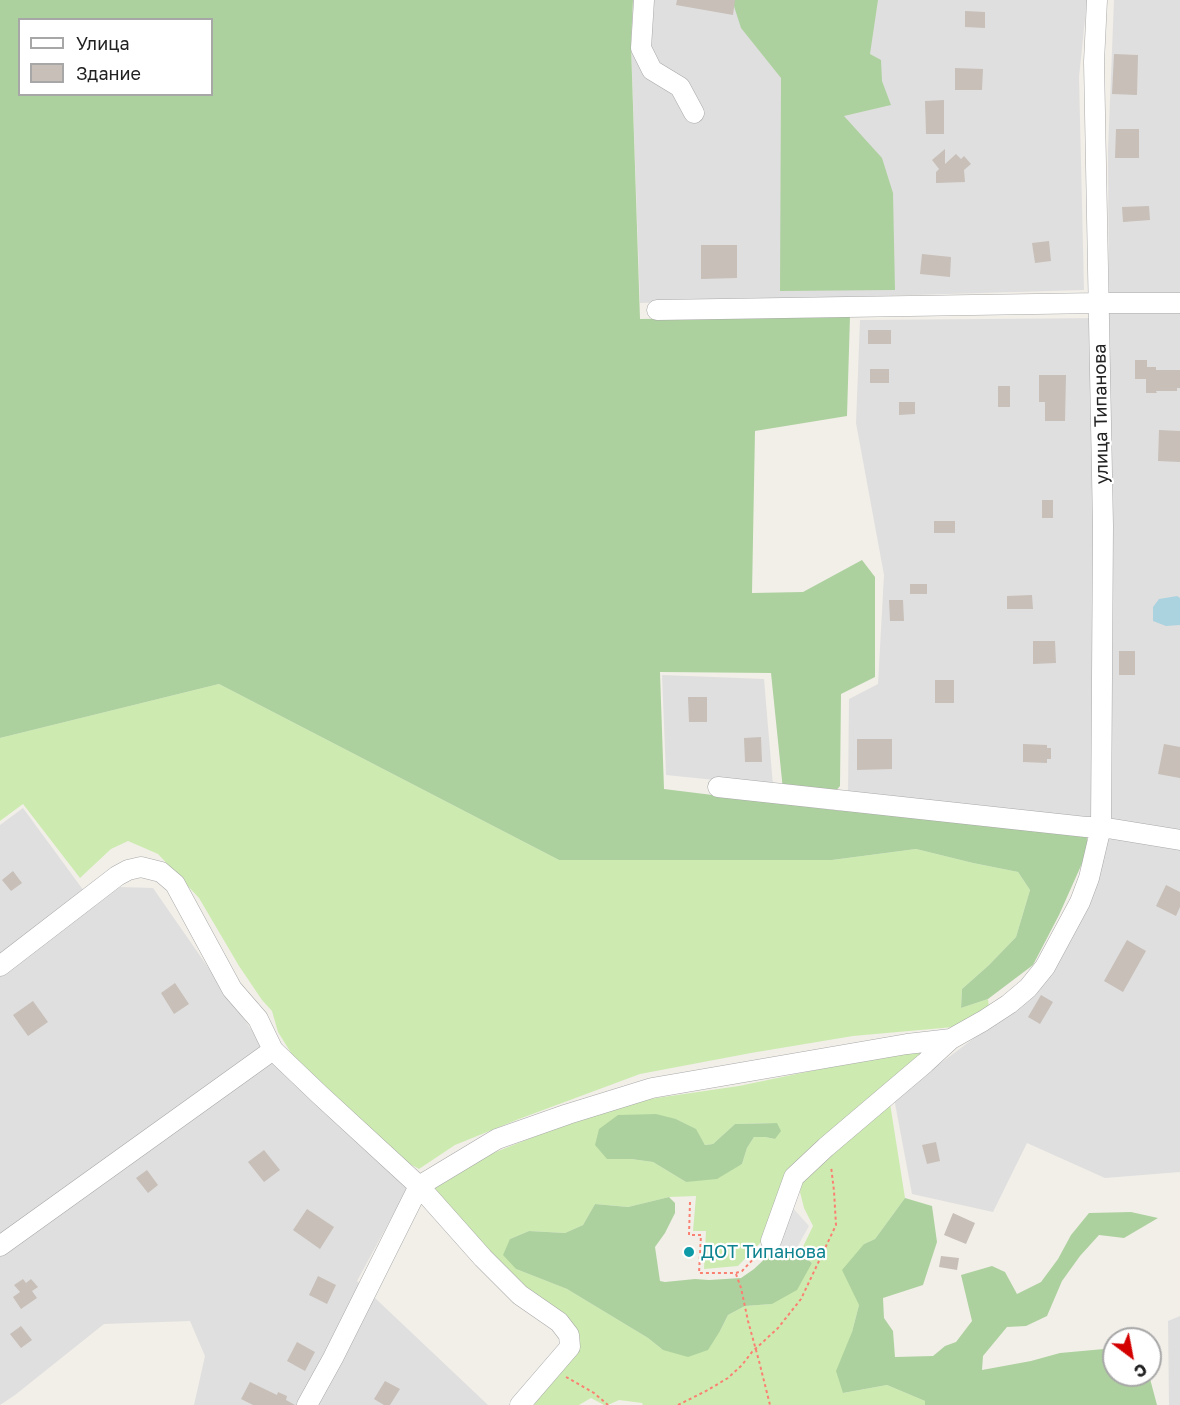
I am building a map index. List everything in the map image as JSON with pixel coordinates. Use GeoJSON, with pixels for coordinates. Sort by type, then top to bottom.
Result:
{"type":"FeatureCollection","features":[{"type":"Feature","properties":{"kind":"street"},"geometry":{"type":"LineString","coordinates":[[644,0],[641,48],[652,70],[680,87],[694,113]]}},
{"type":"Feature","properties":{"kind":"street","name":"улица Типанова"},"geometry":{"type":"LineString","coordinates":[[951,1039],[1009,1004],[1028,988],[1045,967],[1080,902],[1089,878],[1101,827],[1103,526],[1094,62],[1098,0]]}},
{"type":"Feature","properties":{"kind":"street"},"geometry":{"type":"LineString","coordinates":[[657,310],[1180,303]]}},
{"type":"Feature","properties":{"kind":"street"},"geometry":{"type":"LineString","coordinates":[[718,787],[1101,827],[1180,840]]}},
{"type":"Feature","properties":{"kind":"street"},"geometry":{"type":"LineString","coordinates":[[0,966],[117,876],[141,867],[161,872],[175,884],[232,989],[258,1019],[273,1050],[419,1186],[483,1258],[520,1294],[558,1322],[569,1335],[570,1347],[520,1405]]}},
{"type":"Feature","properties":{"kind":"street"},"geometry":{"type":"LineString","coordinates":[[771,1241],[794,1177],[951,1039]]}},
{"type":"Feature","properties":{"kind":"street"},"geometry":{"type":"LineString","coordinates":[[307,1405],[419,1186],[497,1139],[652,1088],[908,1044],[951,1039]]}},
{"type":"Feature","properties":{"kind":"street"},"geometry":{"type":"LineString","coordinates":[[0,1246],[273,1050]]}},
{"type":"Feature","properties":{"kind":"path"},"geometry":{"type":"LineString","coordinates":[[678,1405],[728,1378],[778,1328],[801,1299],[836,1225],[834,1191],[826,1147]]}},
{"type":"Feature","properties":{"kind":"path"},"geometry":{"type":"LineString","coordinates":[[690,1202],[689,1235],[701,1235],[699,1273],[742,1271],[771,1241]]}},
{"type":"Feature","properties":{"kind":"path"},"geometry":{"type":"LineString","coordinates":[[736,1273],[770,1405]]}},
{"type":"Feature","properties":{"kind":"path"},"geometry":{"type":"LineString","coordinates":[[550,1371],[572,1380],[594,1393],[608,1405]]}},
{"type":"Feature","properties":{"kind":"shaded area"},"geometry":{"type":"Polygon","coordinates":[[[633,0],[1087,0],[1079,77],[1084,290],[640,303],[631,45],[633,0]]]}},
{"type":"Feature","properties":{"kind":"shaded area"},"geometry":{"type":"Polygon","coordinates":[[[1114,0],[1180,0],[1180,1172],[1105,1178],[1027,1143],[993,1212],[912,1194],[894,1098],[997,1021],[1093,888],[1106,850],[1107,833],[848,793],[849,699],[878,684],[884,575],[856,423],[860,320],[1109,318],[1108,151],[1114,0]]]}},
{"type":"Feature","properties":{"kind":"shaded area"},"geometry":{"type":"Polygon","coordinates":[[[662,675],[764,679],[773,786],[666,775],[662,675]]]}},
{"type":"Feature","properties":{"kind":"shaded area"},"geometry":{"type":"Polygon","coordinates":[[[23,808],[95,906],[120,887],[153,888],[262,1045],[407,1189],[357,1281],[488,1405],[194,1405],[205,1356],[190,1321],[104,1324],[0,1405],[0,825],[23,808]]]}},
{"type":"Feature","properties":{"kind":"shaded area"},"geometry":{"type":"Polygon","coordinates":[[[791,1206],[809,1226],[795,1251],[767,1240],[791,1206]]]}},
{"type":"Feature","properties":{"kind":"shaded area"},"geometry":{"type":"Polygon","coordinates":[[[1180,1316],[1180,1405],[1169,1405],[1168,1321],[1180,1316]]]}},
{"type":"Feature","properties":{"kind":"green space"},"geometry":{"type":"Polygon","coordinates":[[[0,0],[633,0],[631,45],[640,319],[850,316],[847,416],[755,431],[752,593],[803,592],[862,560],[875,577],[875,677],[841,694],[840,786],[834,793],[783,790],[771,673],[660,672],[664,789],[842,811],[862,809],[1086,830],[1088,850],[1059,915],[1033,965],[988,999],[961,1008],[962,989],[1016,937],[1030,890],[1018,872],[916,849],[832,860],[559,860],[219,684],[0,738],[0,0]]]}},
{"type":"Feature","properties":{"kind":"green space"},"geometry":{"type":"Polygon","coordinates":[[[732,0],[878,0],[870,54],[881,60],[882,81],[891,105],[844,116],[882,158],[893,193],[895,290],[780,291],[781,78],[741,28],[732,0]]]}},
{"type":"Feature","properties":{"kind":"green space"},"geometry":{"type":"Polygon","coordinates":[[[219,684],[559,860],[832,860],[916,849],[1018,872],[1030,890],[1016,937],[962,989],[961,1008],[988,999],[989,1007],[965,1026],[853,1036],[640,1074],[455,1145],[419,1169],[408,1163],[313,1080],[293,1056],[278,1032],[272,1011],[239,966],[199,898],[158,854],[128,841],[111,849],[80,878],[23,804],[0,821],[0,738],[219,684]]]}},
{"type":"Feature","properties":{"kind":"green space"},"geometry":{"type":"Polygon","coordinates":[[[921,1048],[925,1053],[787,1170],[764,1239],[738,1266],[704,1269],[706,1231],[693,1231],[696,1196],[669,1197],[628,1207],[595,1204],[583,1225],[565,1233],[529,1231],[510,1239],[516,1269],[567,1289],[648,1338],[663,1350],[720,1331],[728,1315],[745,1306],[772,1304],[812,1263],[800,1253],[813,1226],[804,1208],[800,1192],[803,1178],[889,1097],[905,1198],[875,1239],[864,1244],[859,1305],[852,1332],[843,1393],[887,1385],[925,1401],[925,1405],[643,1405],[619,1400],[604,1405],[591,1398],[579,1405],[528,1405],[576,1347],[527,1291],[434,1196],[434,1188],[473,1161],[574,1121],[636,1101],[739,1086],[921,1048]],[[676,1119],[607,1159],[653,1162],[686,1182],[742,1164],[747,1148],[754,1137],[775,1139],[777,1123],[735,1124],[713,1144],[705,1145],[695,1129],[676,1119]]]}},
{"type":"Feature","properties":{"kind":"green space"},"geometry":{"type":"Polygon","coordinates":[[[656,1114],[676,1119],[696,1129],[705,1145],[713,1144],[735,1124],[777,1123],[781,1131],[775,1139],[754,1137],[747,1148],[742,1164],[717,1179],[686,1182],[653,1162],[607,1159],[595,1145],[599,1129],[618,1115],[656,1114]]]}},
{"type":"Feature","properties":{"kind":"green space"},"geometry":{"type":"Polygon","coordinates":[[[669,1197],[675,1203],[675,1213],[655,1247],[660,1281],[741,1278],[779,1248],[800,1253],[812,1263],[797,1290],[772,1304],[745,1306],[728,1315],[708,1350],[688,1357],[663,1350],[648,1338],[567,1289],[516,1269],[503,1255],[510,1239],[529,1231],[565,1233],[583,1225],[595,1204],[628,1207],[669,1197]]]}},
{"type":"Feature","properties":{"kind":"green space"},"geometry":{"type":"Polygon","coordinates":[[[905,1198],[932,1206],[937,1242],[923,1285],[883,1298],[884,1318],[893,1331],[895,1357],[933,1356],[945,1346],[956,1342],[972,1321],[961,1275],[992,1266],[1005,1272],[1017,1294],[1041,1282],[1058,1259],[1071,1235],[1089,1213],[1131,1212],[1158,1218],[1124,1238],[1099,1235],[1062,1281],[1047,1316],[1026,1326],[1007,1327],[983,1356],[982,1370],[1060,1353],[1102,1349],[1102,1387],[1152,1387],[1157,1405],[925,1405],[925,1401],[887,1385],[843,1393],[836,1371],[852,1332],[859,1305],[842,1270],[864,1244],[875,1239],[905,1198]]]}},
{"type":"Feature","properties":{"kind":"water"},"geometry":{"type":"Polygon","coordinates":[[[1177,596],[1180,598],[1180,625],[1166,626],[1153,621],[1153,607],[1159,599],[1177,596]]]}},
{"type":"Feature","properties":{"kind":"building"},"geometry":{"type":"Polygon","coordinates":[[[677,0],[735,0],[733,15],[676,5],[677,0]]]}},
{"type":"Feature","properties":{"kind":"building"},"geometry":{"type":"Polygon","coordinates":[[[965,11],[985,12],[985,28],[965,27],[965,11]]]}},
{"type":"Feature","properties":{"kind":"building"},"geometry":{"type":"Polygon","coordinates":[[[1114,54],[1138,55],[1137,95],[1112,94],[1114,54]]]}},
{"type":"Feature","properties":{"kind":"building"},"geometry":{"type":"Polygon","coordinates":[[[955,68],[983,69],[982,90],[955,90],[955,68]]]}},
{"type":"Feature","properties":{"kind":"building"},"geometry":{"type":"Polygon","coordinates":[[[944,100],[944,134],[926,134],[925,101],[944,100]]]}},
{"type":"Feature","properties":{"kind":"building"},"geometry":{"type":"Polygon","coordinates":[[[1116,129],[1139,129],[1139,158],[1115,158],[1116,129]]]}},
{"type":"Feature","properties":{"kind":"building"},"geometry":{"type":"Polygon","coordinates":[[[945,149],[945,164],[956,154],[961,159],[964,156],[971,164],[964,170],[965,182],[936,183],[936,172],[939,169],[932,160],[945,149]]]}},
{"type":"Feature","properties":{"kind":"building"},"geometry":{"type":"Polygon","coordinates":[[[1149,206],[1150,220],[1123,222],[1122,207],[1149,206]]]}},
{"type":"Feature","properties":{"kind":"building"},"geometry":{"type":"Polygon","coordinates":[[[1049,241],[1051,261],[1035,263],[1032,243],[1049,241]]]}},
{"type":"Feature","properties":{"kind":"building"},"geometry":{"type":"Polygon","coordinates":[[[701,245],[737,245],[737,278],[701,279],[701,245]]]}},
{"type":"Feature","properties":{"kind":"building"},"geometry":{"type":"Polygon","coordinates":[[[922,254],[951,257],[950,277],[920,274],[922,254]]]}},
{"type":"Feature","properties":{"kind":"building"},"geometry":{"type":"Polygon","coordinates":[[[868,330],[891,330],[891,344],[868,344],[868,330]]]}},
{"type":"Feature","properties":{"kind":"building"},"geometry":{"type":"Polygon","coordinates":[[[1135,360],[1147,360],[1147,367],[1156,367],[1156,370],[1180,370],[1180,388],[1177,388],[1177,391],[1146,393],[1146,379],[1135,379],[1135,360]]]}},
{"type":"Feature","properties":{"kind":"building"},"geometry":{"type":"Polygon","coordinates":[[[870,369],[889,369],[889,383],[870,383],[870,369]]]}},
{"type":"Feature","properties":{"kind":"building"},"geometry":{"type":"Polygon","coordinates":[[[1039,375],[1066,375],[1065,421],[1045,421],[1045,402],[1039,402],[1039,375]]]}},
{"type":"Feature","properties":{"kind":"building"},"geometry":{"type":"Polygon","coordinates":[[[998,386],[1010,386],[1010,407],[998,407],[998,386]]]}},
{"type":"Feature","properties":{"kind":"building"},"geometry":{"type":"Polygon","coordinates":[[[899,402],[915,402],[915,414],[899,415],[899,402]]]}},
{"type":"Feature","properties":{"kind":"building"},"geometry":{"type":"Polygon","coordinates":[[[1159,430],[1180,431],[1180,462],[1158,461],[1159,430]]]}},
{"type":"Feature","properties":{"kind":"building"},"geometry":{"type":"Polygon","coordinates":[[[1042,500],[1053,500],[1053,518],[1042,518],[1042,500]]]}},
{"type":"Feature","properties":{"kind":"building"},"geometry":{"type":"Polygon","coordinates":[[[934,521],[955,521],[955,533],[934,533],[934,521]]]}},
{"type":"Feature","properties":{"kind":"building"},"geometry":{"type":"Polygon","coordinates":[[[910,584],[927,584],[927,594],[910,594],[910,584]]]}},
{"type":"Feature","properties":{"kind":"building"},"geometry":{"type":"Polygon","coordinates":[[[1032,595],[1033,609],[1007,609],[1007,596],[1032,595]]]}},
{"type":"Feature","properties":{"kind":"building"},"geometry":{"type":"Polygon","coordinates":[[[889,600],[903,600],[904,621],[890,621],[889,600]]]}},
{"type":"Feature","properties":{"kind":"building"},"geometry":{"type":"Polygon","coordinates":[[[1033,641],[1055,641],[1056,663],[1033,664],[1033,641]]]}},
{"type":"Feature","properties":{"kind":"building"},"geometry":{"type":"Polygon","coordinates":[[[1119,651],[1135,651],[1135,675],[1119,675],[1119,651]]]}},
{"type":"Feature","properties":{"kind":"building"},"geometry":{"type":"Polygon","coordinates":[[[935,680],[954,680],[954,703],[935,703],[935,680]]]}},
{"type":"Feature","properties":{"kind":"building"},"geometry":{"type":"Polygon","coordinates":[[[688,697],[707,697],[707,722],[689,722],[688,697]]]}},
{"type":"Feature","properties":{"kind":"building"},"geometry":{"type":"Polygon","coordinates":[[[761,737],[762,762],[745,762],[744,738],[761,737]]]}},
{"type":"Feature","properties":{"kind":"building"},"geometry":{"type":"Polygon","coordinates":[[[857,739],[892,739],[892,769],[857,770],[857,739]]]}},
{"type":"Feature","properties":{"kind":"building"},"geometry":{"type":"Polygon","coordinates":[[[1023,744],[1047,745],[1047,748],[1051,748],[1051,759],[1047,759],[1047,763],[1023,762],[1023,744]]]}},
{"type":"Feature","properties":{"kind":"building"},"geometry":{"type":"Polygon","coordinates":[[[1164,744],[1180,747],[1180,778],[1158,774],[1164,744]]]}},
{"type":"Feature","properties":{"kind":"building"},"geometry":{"type":"Polygon","coordinates":[[[13,871],[22,883],[11,891],[2,880],[13,871]]]}},
{"type":"Feature","properties":{"kind":"building"},"geometry":{"type":"Polygon","coordinates":[[[1166,885],[1180,892],[1180,907],[1176,916],[1156,906],[1166,885]]]}},
{"type":"Feature","properties":{"kind":"building"},"geometry":{"type":"Polygon","coordinates":[[[1127,940],[1146,951],[1123,992],[1104,981],[1127,940]]]}},
{"type":"Feature","properties":{"kind":"building"},"geometry":{"type":"Polygon","coordinates":[[[175,983],[189,1004],[174,1014],[161,993],[175,983]]]}},
{"type":"Feature","properties":{"kind":"building"},"geometry":{"type":"Polygon","coordinates":[[[1041,995],[1053,1002],[1040,1024],[1028,1017],[1041,995]]]}},
{"type":"Feature","properties":{"kind":"building"},"geometry":{"type":"Polygon","coordinates":[[[33,1001],[48,1022],[28,1036],[13,1015],[33,1001]]]}},
{"type":"Feature","properties":{"kind":"building"},"geometry":{"type":"Polygon","coordinates":[[[936,1142],[940,1161],[927,1164],[922,1145],[936,1142]]]}},
{"type":"Feature","properties":{"kind":"building"},"geometry":{"type":"Polygon","coordinates":[[[264,1150],[280,1170],[264,1182],[248,1162],[264,1150]]]}},
{"type":"Feature","properties":{"kind":"building"},"geometry":{"type":"Polygon","coordinates":[[[147,1170],[158,1185],[148,1193],[136,1178],[147,1170]]]}},
{"type":"Feature","properties":{"kind":"building"},"geometry":{"type":"Polygon","coordinates":[[[307,1209],[334,1227],[320,1249],[293,1230],[307,1209]]]}},
{"type":"Feature","properties":{"kind":"building"},"geometry":{"type":"Polygon","coordinates":[[[953,1213],[975,1223],[966,1244],[944,1235],[953,1213]]]}},
{"type":"Feature","properties":{"kind":"building"},"geometry":{"type":"Polygon","coordinates":[[[941,1256],[959,1258],[957,1270],[939,1267],[941,1256]]]}},
{"type":"Feature","properties":{"kind":"building"},"geometry":{"type":"Polygon","coordinates":[[[318,1276],[336,1285],[327,1304],[309,1295],[318,1276]]]}},
{"type":"Feature","properties":{"kind":"building"},"geometry":{"type":"Polygon","coordinates":[[[23,1279],[26,1283],[31,1279],[38,1287],[32,1291],[37,1298],[21,1309],[13,1297],[20,1292],[14,1285],[23,1279]]]}},
{"type":"Feature","properties":{"kind":"building"},"geometry":{"type":"Polygon","coordinates":[[[21,1326],[32,1340],[21,1348],[10,1334],[21,1326]]]}},
{"type":"Feature","properties":{"kind":"building"},"geometry":{"type":"Polygon","coordinates":[[[297,1342],[315,1352],[305,1371],[287,1361],[297,1342]]]}},
{"type":"Feature","properties":{"kind":"building"},"geometry":{"type":"Polygon","coordinates":[[[385,1381],[400,1389],[390,1405],[384,1405],[374,1399],[385,1381]]]}},
{"type":"Feature","properties":{"kind":"building"},"geometry":{"type":"Polygon","coordinates":[[[250,1382],[277,1395],[278,1392],[287,1396],[286,1400],[295,1405],[253,1405],[241,1399],[250,1382]]]}},
{"type":"Feature","properties":{"kind":"place","name":"ДОТ Типанова"},"geometry":{"type":"Point","coordinates":[689,1252]}}]}
